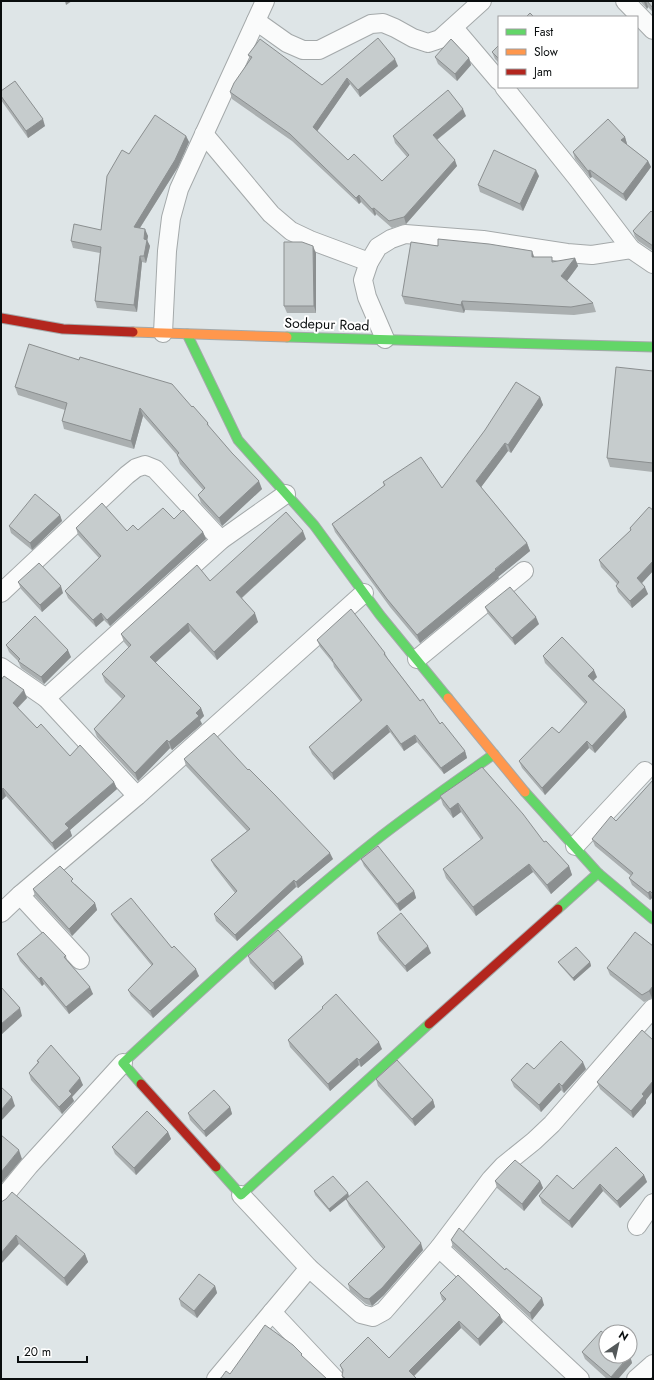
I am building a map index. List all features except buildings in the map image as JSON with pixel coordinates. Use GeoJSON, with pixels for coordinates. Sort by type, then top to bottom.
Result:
{"type":"FeatureCollection","features":[{"type":"Feature","properties":{"kind":"street"},"geometry":{"type":"LineString","coordinates":[[163,333],[167,251],[171,218],[179,189],[265,1]]}},
{"type":"Feature","properties":{"kind":"street"},"geometry":{"type":"LineString","coordinates":[[256,21],[287,43],[303,50],[319,50],[371,24],[383,23],[413,38],[428,42],[440,39],[454,28],[482,1]]}},
{"type":"Feature","properties":{"kind":"street"},"geometry":{"type":"LineString","coordinates":[[625,1],[653,30]]}},
{"type":"Feature","properties":{"kind":"street"},"geometry":{"type":"LineString","coordinates":[[454,28],[498,80]]}},
{"type":"Feature","properties":{"kind":"street"},"geometry":{"type":"LineString","coordinates":[[505,88],[577,178],[631,250],[653,264]]}},
{"type":"Feature","properties":{"kind":"street"},"geometry":{"type":"LineString","coordinates":[[204,134],[270,214],[291,230],[310,240],[369,262]]}},
{"type":"Feature","properties":{"kind":"street"},"geometry":{"type":"LineString","coordinates":[[384,339],[367,297],[363,280],[369,262],[378,247],[390,239],[405,234],[483,240],[573,254],[592,255],[631,250]]}},
{"type":"Feature","properties":{"kind":"street","name":"Sodepur Road"},"geometry":{"type":"LineString","coordinates":[[1,318],[62,328],[163,333],[653,346]]}},
{"type":"Feature","properties":{"kind":"street"},"geometry":{"type":"LineString","coordinates":[[187,334],[238,440],[314,525],[380,615],[532,800],[598,873],[653,919]]}},
{"type":"Feature","properties":{"kind":"street"},"geometry":{"type":"LineString","coordinates":[[1,593],[127,475],[136,468],[145,465],[154,470],[221,540]]}},
{"type":"Feature","properties":{"kind":"street"},"geometry":{"type":"LineString","coordinates":[[46,698],[221,540],[286,494]]}},
{"type":"Feature","properties":{"kind":"street"},"geometry":{"type":"LineString","coordinates":[[416,659],[524,571]]}},
{"type":"Feature","properties":{"kind":"street"},"geometry":{"type":"LineString","coordinates":[[1,914],[20,895],[137,796],[364,593]]}},
{"type":"Feature","properties":{"kind":"street"},"geometry":{"type":"LineString","coordinates":[[1,667],[46,698],[137,796]]}},
{"type":"Feature","properties":{"kind":"street"},"geometry":{"type":"LineString","coordinates":[[1,1200],[29,1166],[124,1062],[174,1015],[304,900],[411,813],[494,754]]}},
{"type":"Feature","properties":{"kind":"street"},"geometry":{"type":"LineString","coordinates":[[575,846],[645,771]]}},
{"type":"Feature","properties":{"kind":"street"},"geometry":{"type":"LineString","coordinates":[[241,1195],[367,1079],[598,873]]}},
{"type":"Feature","properties":{"kind":"street"},"geometry":{"type":"LineString","coordinates":[[20,895],[80,960]]}},
{"type":"Feature","properties":{"kind":"street"},"geometry":{"type":"LineString","coordinates":[[124,1062],[241,1195],[309,1268],[361,1314],[373,1317],[384,1311],[439,1248],[491,1179],[503,1166],[552,1124],[653,1008]]}},
{"type":"Feature","properties":{"kind":"street"},"geometry":{"type":"LineString","coordinates":[[637,1226],[653,1203]]}},
{"type":"Feature","properties":{"kind":"street"},"geometry":{"type":"LineString","coordinates":[[439,1248],[580,1379]]}},
{"type":"Feature","properties":{"kind":"street"},"geometry":{"type":"LineString","coordinates":[[216,1379],[309,1268]]}},
{"type":"Feature","properties":{"kind":"street"},"geometry":{"type":"LineString","coordinates":[[272,1312],[335,1379]]}},
{"type":"Feature","properties":{"kind":"street"},"geometry":{"type":"LineString","coordinates":[[636,1379],[653,1364]]}},
{"type":"Feature","properties":{"kind":"traffic: fast"},"geometry":{"type":"LineString","coordinates":[[187,334],[238,440],[314,525],[380,615],[448,698]]}},
{"type":"Feature","properties":{"kind":"traffic: fast"},"geometry":{"type":"LineString","coordinates":[[287,337],[653,347]]}},
{"type":"Feature","properties":{"kind":"traffic: fast"},"geometry":{"type":"LineString","coordinates":[[141,1084],[123,1063],[247,950],[342,868],[404,819],[494,754]]}},
{"type":"Feature","properties":{"kind":"traffic: fast"},"geometry":{"type":"LineString","coordinates":[[525,792],[598,873],[653,919]]}},
{"type":"Feature","properties":{"kind":"traffic: fast"},"geometry":{"type":"LineString","coordinates":[[558,909],[598,873]]}},
{"type":"Feature","properties":{"kind":"traffic: fast"},"geometry":{"type":"LineString","coordinates":[[216,1167],[241,1195],[429,1024]]}},
{"type":"Feature","properties":{"kind":"traffic: slow"},"geometry":{"type":"LineString","coordinates":[[133,332],[287,337]]}},
{"type":"Feature","properties":{"kind":"traffic: slow"},"geometry":{"type":"LineString","coordinates":[[448,698],[525,792]]}},
{"type":"Feature","properties":{"kind":"traffic: jam"},"geometry":{"type":"LineString","coordinates":[[1,318],[63,329],[133,332]]}},
{"type":"Feature","properties":{"kind":"traffic: jam"},"geometry":{"type":"LineString","coordinates":[[429,1024],[558,909]]}},
{"type":"Feature","properties":{"kind":"traffic: jam"},"geometry":{"type":"LineString","coordinates":[[141,1084],[216,1167]]}}]}
